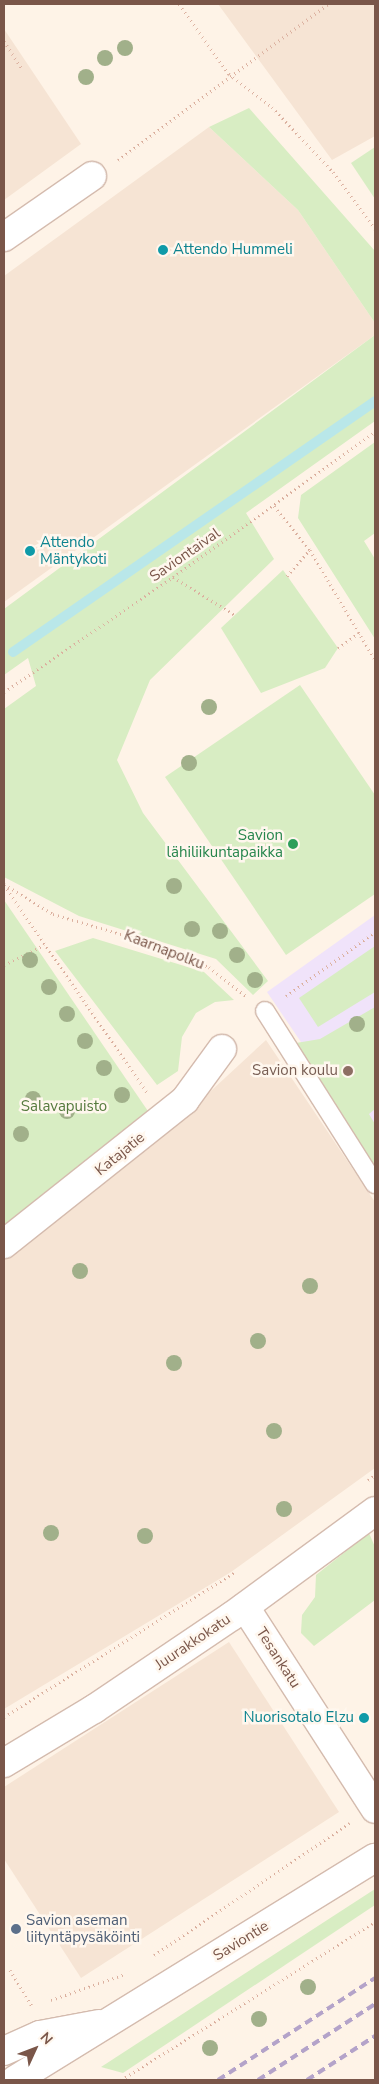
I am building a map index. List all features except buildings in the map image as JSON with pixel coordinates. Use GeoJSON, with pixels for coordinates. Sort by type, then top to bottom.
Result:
{"type":"FeatureCollection","features":[{"type":"Feature","properties":{"kind":"street"},"geometry":{"type":"LineString","coordinates":[[4,237],[92,176]]}},
{"type":"Feature","properties":{"kind":"street","name":"Katajatie"},"geometry":{"type":"LineString","coordinates":[[4,1244],[185,1100],[222,1048]]}},
{"type":"Feature","properties":{"kind":"street","name":"Juurakkokatu"},"geometry":{"type":"LineString","coordinates":[[4,1763],[94,1709],[245,1608],[375,1511]]}},
{"type":"Feature","properties":{"kind":"street","name":"Tesankatu"},"geometry":{"type":"LineString","coordinates":[[245,1608],[375,1808]]}},
{"type":"Feature","properties":{"kind":"street","name":"Saviontie"},"geometry":{"type":"LineString","coordinates":[[15,2080],[70,2049],[106,2023],[375,1858]]}},
{"type":"Feature","properties":{"kind":"street","name":"Saviontie"},"geometry":{"type":"LineString","coordinates":[[4,2051],[40,2035],[106,2023]]}},
{"type":"Feature","properties":{"kind":"lane"},"geometry":{"type":"LineString","coordinates":[[265,1011],[375,1184]]}},
{"type":"Feature","properties":{"kind":"path"},"geometry":{"type":"LineString","coordinates":[[178,4],[229,74],[272,107],[333,172],[375,229]]}},
{"type":"Feature","properties":{"kind":"path"},"geometry":{"type":"LineString","coordinates":[[92,176],[112,165],[229,74],[328,4]]}},
{"type":"Feature","properties":{"kind":"path"},"geometry":{"type":"LineString","coordinates":[[4,42],[22,69]]}},
{"type":"Feature","properties":{"kind":"path","name":"Saviontaival"},"geometry":{"type":"LineString","coordinates":[[4,692],[173,577],[375,432]]}},
{"type":"Feature","properties":{"kind":"path"},"geometry":{"type":"LineString","coordinates":[[274,506],[310,550],[375,660]]}},
{"type":"Feature","properties":{"kind":"path"},"geometry":{"type":"LineString","coordinates":[[287,576],[310,550]]}},
{"type":"Feature","properties":{"kind":"path"},"geometry":{"type":"LineString","coordinates":[[173,577],[235,615]]}},
{"type":"Feature","properties":{"kind":"path"},"geometry":{"type":"LineString","coordinates":[[338,648],[359,633]]}},
{"type":"Feature","properties":{"kind":"path"},"geometry":{"type":"LineString","coordinates":[[4,884],[164,1118]]}},
{"type":"Feature","properties":{"kind":"path","name":"Kaarnapolku"},"geometry":{"type":"LineString","coordinates":[[4,884],[53,914],[131,937],[209,967],[265,1011]]}},
{"type":"Feature","properties":{"kind":"path"},"geometry":{"type":"LineString","coordinates":[[265,1011],[375,932]]}},
{"type":"Feature","properties":{"kind":"path"},"geometry":{"type":"LineString","coordinates":[[4,965],[44,945]]}},
{"type":"Feature","properties":{"kind":"path"},"geometry":{"type":"LineString","coordinates":[[359,1486],[375,1475]]}},
{"type":"Feature","properties":{"kind":"path"},"geometry":{"type":"LineString","coordinates":[[4,1717],[239,1570]]}},
{"type":"Feature","properties":{"kind":"path"},"geometry":{"type":"LineString","coordinates":[[145,1961],[375,1808]]}},
{"type":"Feature","properties":{"kind":"path"},"geometry":{"type":"LineString","coordinates":[[121,2080],[375,1922]]}},
{"type":"Feature","properties":{"kind":"path"},"geometry":{"type":"LineString","coordinates":[[10,1970],[32,2006]]}},
{"type":"Feature","properties":{"kind":"path"},"geometry":{"type":"LineString","coordinates":[[25,2009],[129,1972]]}},
{"type":"Feature","properties":{"kind":"shaded area"},"geometry":{"type":"Polygon","coordinates":[[[218,4],[375,4],[375,136],[332,160],[218,4]]]}},
{"type":"Feature","properties":{"kind":"shaded area"},"geometry":{"type":"Polygon","coordinates":[[[4,29],[81,144],[4,200],[4,29]]]}},
{"type":"Feature","properties":{"kind":"shaded area"},"geometry":{"type":"Polygon","coordinates":[[[209,127],[298,210],[375,323],[375,335],[4,602],[4,276],[209,127]]]}},
{"type":"Feature","properties":{"kind":"shaded area","name":"Savion koulu"},"geometry":{"type":"Polygon","coordinates":[[[375,915],[375,1151],[267,992],[375,915]]]}},
{"type":"Feature","properties":{"kind":"shaded area"},"geometry":{"type":"Polygon","coordinates":[[[266,1040],[375,1202],[375,1468],[231,1572],[4,1709],[4,1259],[173,1126],[266,1040]]]}},
{"type":"Feature","properties":{"kind":"shaded area"},"geometry":{"type":"Polygon","coordinates":[[[229,1642],[339,1812],[81,1978],[4,1859],[4,1787],[229,1642]]]}},
{"type":"Feature","properties":{"kind":"green space"},"geometry":{"type":"Polygon","coordinates":[[[249,108],[375,251],[375,323],[298,210],[209,127],[249,108]]]}},
{"type":"Feature","properties":{"kind":"green space"},"geometry":{"type":"Polygon","coordinates":[[[375,147],[375,199],[351,163],[375,147]]]}},
{"type":"Feature","properties":{"kind":"green space"},"geometry":{"type":"Polygon","coordinates":[[[375,335],[375,421],[246,513],[274,559],[150,680],[117,760],[143,813],[268,981],[253,995],[216,959],[79,916],[4,877],[4,709],[36,686],[28,658],[4,675],[4,609],[375,335]]]}},
{"type":"Feature","properties":{"kind":"green space"},"geometry":{"type":"Polygon","coordinates":[[[375,442],[375,533],[364,541],[375,559],[375,639],[298,518],[301,495],[375,442]]]}},
{"type":"Feature","properties":{"kind":"green space"},"geometry":{"type":"Polygon","coordinates":[[[283,570],[338,648],[325,668],[261,693],[221,628],[283,570]]]}},
{"type":"Feature","properties":{"kind":"green space","name":"Savion lähiliikuntapaikka"},"geometry":{"type":"Polygon","coordinates":[[[300,685],[375,795],[375,894],[286,955],[165,777],[300,685]]]}},
{"type":"Feature","properties":{"kind":"green space","name":"Salavapuisto"},"geometry":{"type":"Polygon","coordinates":[[[4,900],[152,1117],[4,1225],[4,900]]]}},
{"type":"Feature","properties":{"kind":"green space"},"geometry":{"type":"Polygon","coordinates":[[[93,938],[204,972],[234,1000],[215,1002],[196,1013],[182,1037],[178,1071],[157,1085],[55,951],[93,938]]]}},
{"type":"Feature","properties":{"kind":"green space"},"geometry":{"type":"Polygon","coordinates":[[[375,946],[375,992],[318,1027],[299,998],[375,946]]]}},
{"type":"Feature","properties":{"kind":"green space"},"geometry":{"type":"Polygon","coordinates":[[[375,1007],[375,1109],[369,1114],[375,1124],[375,1171],[290,1044],[320,1039],[375,1007]]]}},
{"type":"Feature","properties":{"kind":"green space"},"geometry":{"type":"Polygon","coordinates":[[[369,1533],[375,1547],[375,1600],[314,1646],[301,1633],[302,1615],[315,1597],[316,1575],[369,1533]]]}},
{"type":"Feature","properties":{"kind":"green space"},"geometry":{"type":"Polygon","coordinates":[[[375,1889],[375,1905],[123,2073],[101,2067],[375,1889]]]}},
{"type":"Feature","properties":{"kind":"waterway"},"geometry":{"type":"LineString","coordinates":[[13,652],[375,401]]}},
{"type":"Feature","properties":{"kind":"railway"},"geometry":{"type":"LineString","coordinates":[[218,2080],[375,1978]]}},
{"type":"Feature","properties":{"kind":"railway"},"geometry":{"type":"LineString","coordinates":[[258,2080],[375,2004]]}},
{"type":"Feature","properties":{"kind":"railway"},"geometry":{"type":"LineString","coordinates":[[307,2080],[375,2036]]}},
{"type":"Feature","properties":{"kind":"place","name":"Attendo Hummeli"},"geometry":{"type":"Point","coordinates":[163,250]}},
{"type":"Feature","properties":{"kind":"place","name":"Attendo Mäntykoti"},"geometry":{"type":"Point","coordinates":[30,551]}},
{"type":"Feature","properties":{"kind":"place","name":"Savion lähiliikuntapaikka"},"geometry":{"type":"Point","coordinates":[293,844]}},
{"type":"Feature","properties":{"kind":"place","name":"Savion koulu"},"geometry":{"type":"Point","coordinates":[348,1071]}},
{"type":"Feature","properties":{"kind":"place","name":"Nuorisotalo Elzu"},"geometry":{"type":"Point","coordinates":[364,1718]}},
{"type":"Feature","properties":{"kind":"place","name":"Savion aseman liityntäpysäköinti"},"geometry":{"type":"Point","coordinates":[16,1929]}}]}
